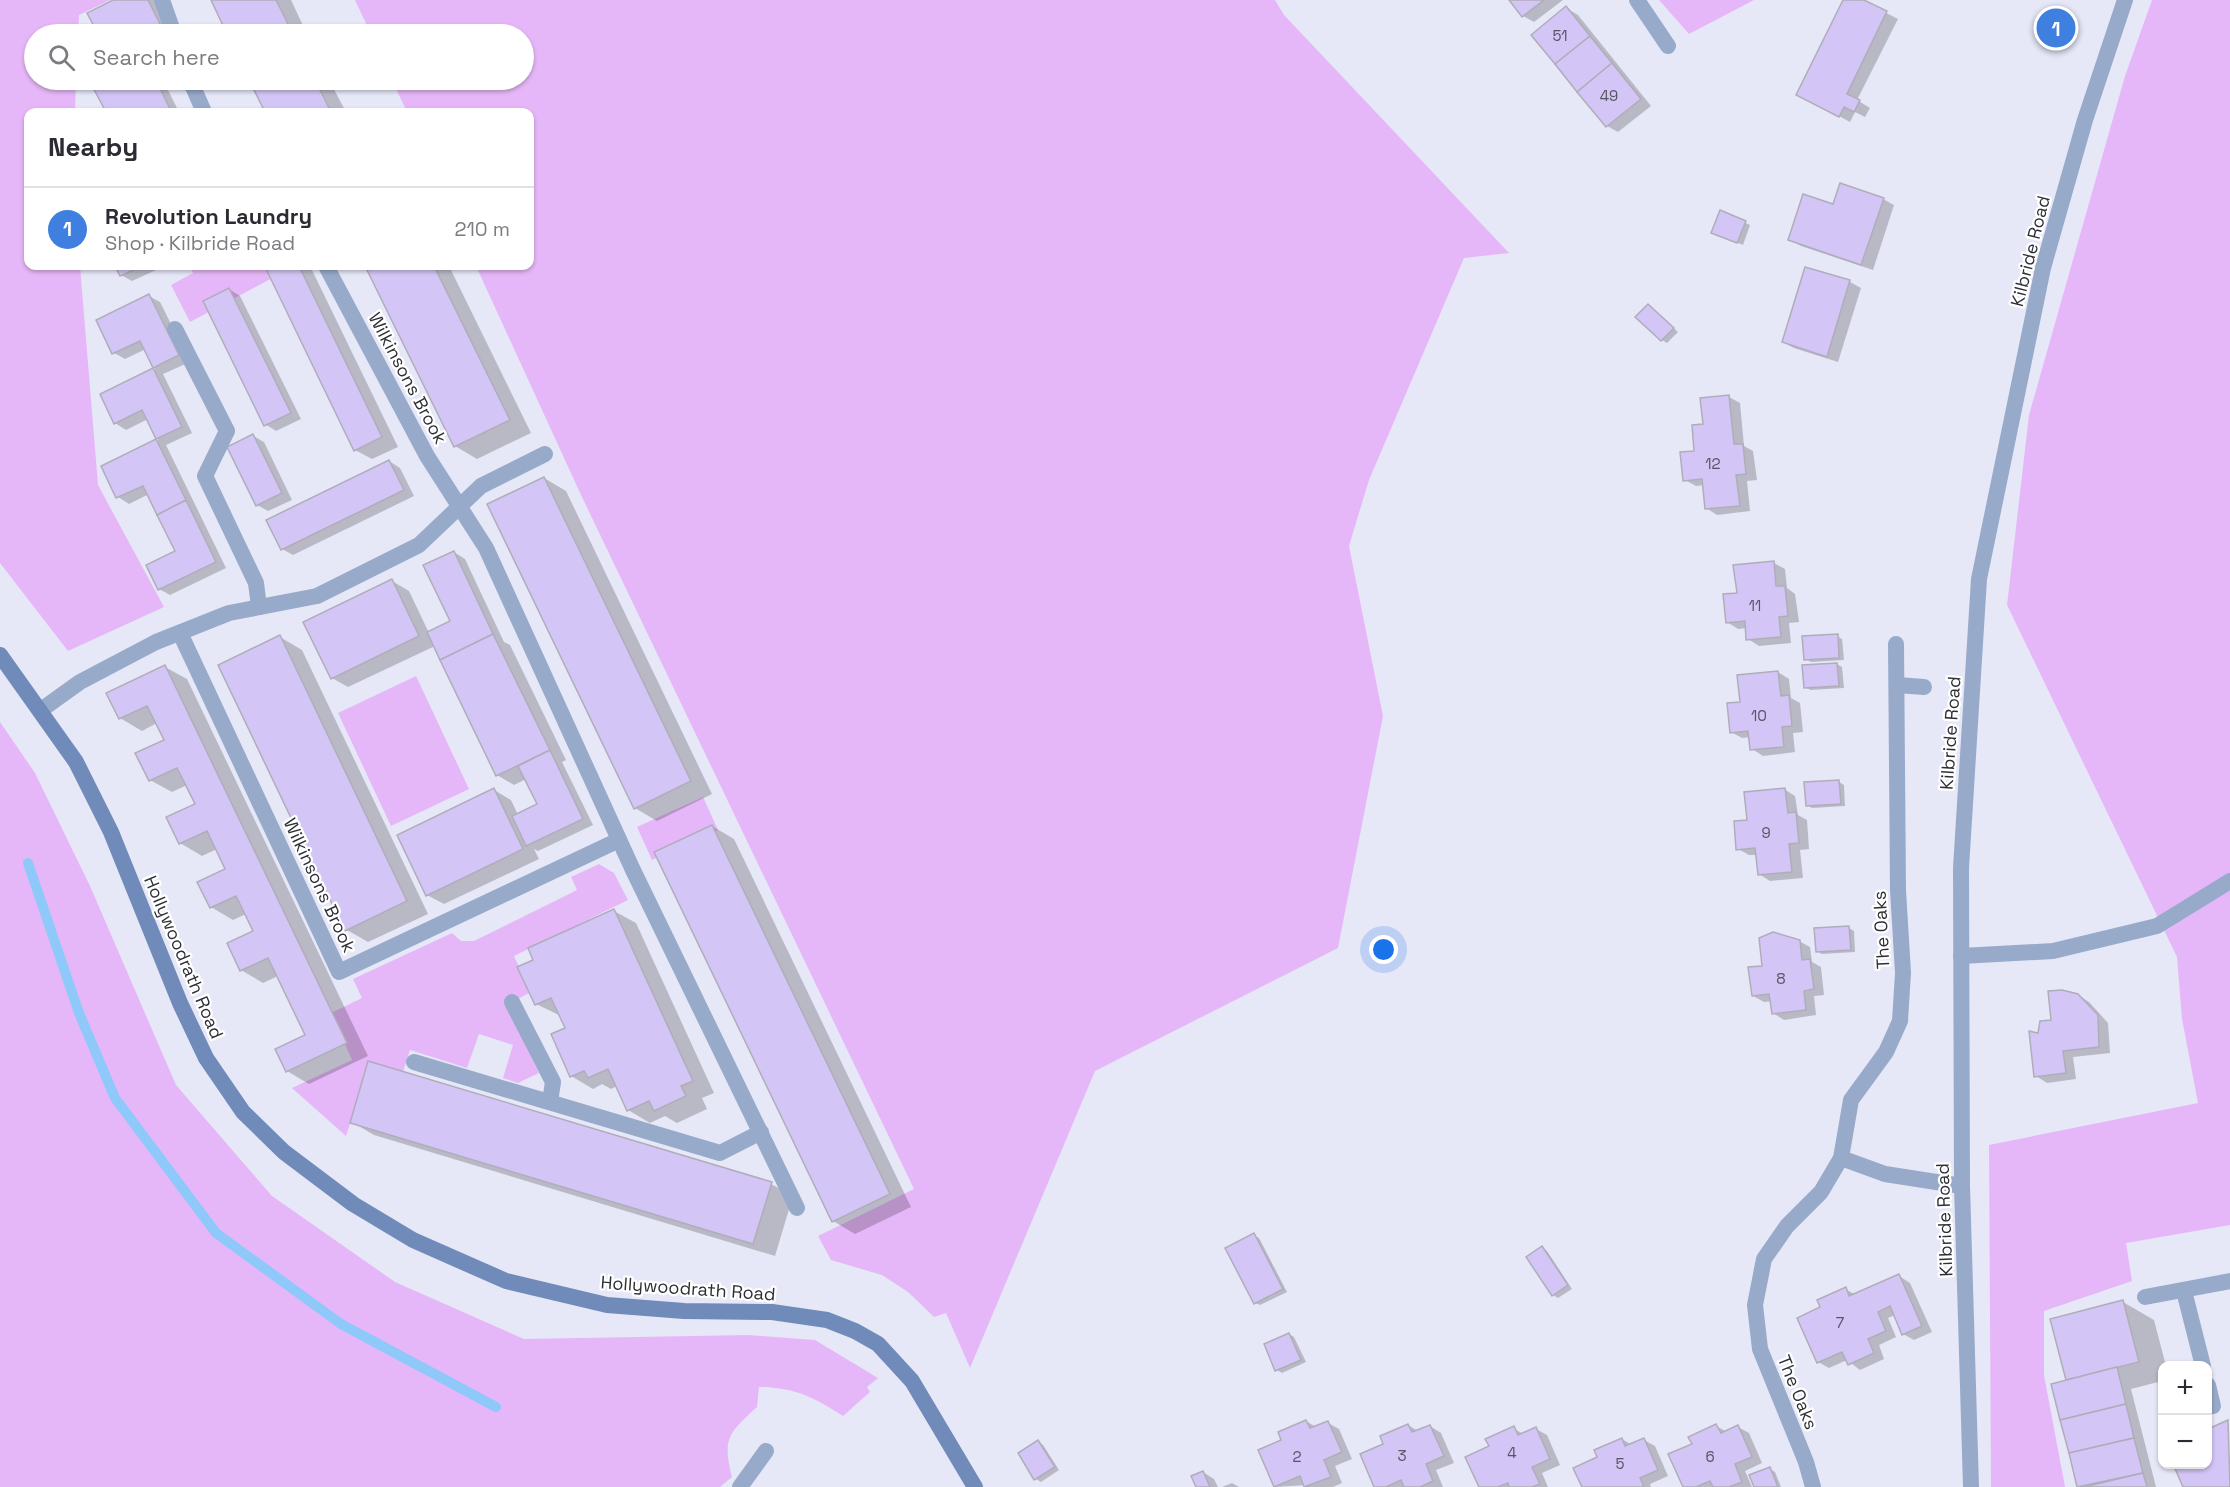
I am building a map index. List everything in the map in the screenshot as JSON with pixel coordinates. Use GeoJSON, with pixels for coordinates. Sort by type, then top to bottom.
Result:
{"type":"FeatureCollection","features":[{"type":"Feature","properties":{"kind":"main road","name":"Hollywoodrath Road"},"geometry":{"type":"LineString","coordinates":[[0,655],[76,762],[111,831],[180,1003],[206,1058],[243,1112],[284,1152],[353,1204],[413,1240],[506,1281],[607,1305],[684,1311],[772,1312],[826,1320],[855,1331],[878,1344],[912,1381],[975,1487]]}},
{"type":"Feature","properties":{"kind":"street"},"geometry":{"type":"LineString","coordinates":[[162,0],[170,24]]}},
{"type":"Feature","properties":{"kind":"street"},"geometry":{"type":"LineString","coordinates":[[1637,0],[1668,46]]}},
{"type":"Feature","properties":{"kind":"street","name":"Kilbride Road"},"geometry":{"type":"LineString","coordinates":[[1971,1487],[1962,1186],[1961,868],[1979,579],[2043,268],[2085,120],[2125,0]]}},
{"type":"Feature","properties":{"kind":"street"},"geometry":{"type":"LineString","coordinates":[[194,90],[202,108]]}},
{"type":"Feature","properties":{"kind":"street","name":"Wilkinsons Brook"},"geometry":{"type":"LineString","coordinates":[[328,270],[427,456],[486,548],[619,840],[797,1208]]}},
{"type":"Feature","properties":{"kind":"street"},"geometry":{"type":"LineString","coordinates":[[175,329],[227,431],[205,476],[256,583],[259,608]]}},
{"type":"Feature","properties":{"kind":"street"},"geometry":{"type":"LineString","coordinates":[[41,710],[103,669],[180,633],[229,613],[317,596],[419,545],[481,486],[545,454]]}},
{"type":"Feature","properties":{"kind":"street","name":"Wilkinsons Brook"},"geometry":{"type":"LineString","coordinates":[[180,633],[339,972],[619,840]]}},
{"type":"Feature","properties":{"kind":"street","name":"The Oaks"},"geometry":{"type":"LineString","coordinates":[[1813,1487],[1806,1462],[1760,1349],[1755,1305],[1764,1259],[1787,1226],[1821,1192],[1841,1158],[1851,1100],[1886,1052],[1900,1021],[1904,973],[1898,890],[1896,644]]}},
{"type":"Feature","properties":{"kind":"street"},"geometry":{"type":"LineString","coordinates":[[1897,685],[1924,687]]}},
{"type":"Feature","properties":{"kind":"street"},"geometry":{"type":"LineString","coordinates":[[1961,956],[2053,951],[2157,926],[2230,881]]}},
{"type":"Feature","properties":{"kind":"street"},"geometry":{"type":"LineString","coordinates":[[512,1002],[553,1082],[550,1102]]}},
{"type":"Feature","properties":{"kind":"street"},"geometry":{"type":"LineString","coordinates":[[414,1062],[720,1153],[761,1132]]}},
{"type":"Feature","properties":{"kind":"street"},"geometry":{"type":"LineString","coordinates":[[1841,1158],[1885,1174],[1962,1186]]}},
{"type":"Feature","properties":{"kind":"street"},"geometry":{"type":"LineString","coordinates":[[2145,1298],[2230,1281]]}},
{"type":"Feature","properties":{"kind":"street"},"geometry":{"type":"LineString","coordinates":[[2184,1291],[2202,1361]]}},
{"type":"Feature","properties":{"kind":"street"},"geometry":{"type":"LineString","coordinates":[[2212,1402],[2213,1406]]}},
{"type":"Feature","properties":{"kind":"street"},"geometry":{"type":"LineString","coordinates":[[740,1487],[766,1451]]}},
{"type":"Feature","properties":{"kind":"shaded area"},"geometry":{"type":"Polygon","coordinates":[[[0,0],[110,0],[79,15],[79,24],[24,24],[24,90],[76,90],[75,108],[24,108],[24,270],[80,270],[98,485],[164,607],[68,651],[0,563],[0,0]]]}},
{"type":"Feature","properties":{"kind":"shaded area"},"geometry":{"type":"Polygon","coordinates":[[[355,0],[1275,0],[1284,15],[1509,253],[1464,258],[1369,480],[1349,546],[1383,716],[1338,948],[1095,1071],[970,1368],[946,1313],[934,1317],[908,1292],[882,1275],[831,1260],[818,1236],[914,1189],[581,495],[478,270],[534,270],[534,108],[405,108],[397,90],[534,90],[534,24],[366,24],[355,0]]]}},
{"type":"Feature","properties":{"kind":"shaded area"},"geometry":{"type":"Polygon","coordinates":[[[1659,0],[1754,0],[1689,34],[1659,0]]]}},
{"type":"Feature","properties":{"kind":"shaded area"},"geometry":{"type":"Polygon","coordinates":[[[2152,0],[2230,0],[2230,1225],[2126,1243],[2132,1281],[2044,1311],[2044,1375],[2065,1487],[1991,1487],[1989,1145],[2198,1103],[2182,1019],[2177,957],[2007,605],[2029,415],[2125,76],[2152,0]]]}},
{"type":"Feature","properties":{"kind":"shaded area"},"geometry":{"type":"Polygon","coordinates":[[[192,270],[288,270],[190,322],[171,285],[193,273],[192,270]]]}},
{"type":"Feature","properties":{"kind":"shaded area"},"geometry":{"type":"Polygon","coordinates":[[[416,676],[469,789],[391,826],[338,713],[416,676]]]}},
{"type":"Feature","properties":{"kind":"shaded area"},"geometry":{"type":"Polygon","coordinates":[[[0,722],[35,773],[90,886],[176,1085],[272,1196],[395,1282],[524,1339],[749,1335],[815,1340],[878,1378],[867,1387],[870,1392],[843,1416],[804,1395],[784,1389],[759,1387],[757,1407],[740,1423],[730,1437],[728,1453],[732,1477],[720,1487],[0,1487],[0,722]]]}},
{"type":"Feature","properties":{"kind":"shaded area"},"geometry":{"type":"Polygon","coordinates":[[[703,797],[718,830],[652,860],[637,827],[703,797]]]}},
{"type":"Feature","properties":{"kind":"shaded area"},"geometry":{"type":"Polygon","coordinates":[[[599,864],[614,873],[628,900],[514,956],[531,992],[506,1005],[539,1073],[518,1083],[503,1078],[513,1045],[479,1034],[467,1068],[410,1050],[401,1078],[368,1068],[346,1136],[292,1088],[352,1060],[331,1013],[362,998],[353,979],[452,933],[461,941],[474,941],[577,890],[571,877],[599,864]]]}},
{"type":"Feature","properties":{"kind":"building"},"geometry":{"type":"Polygon","coordinates":[[[113,0],[148,0],[160,24],[93,24],[87,13],[113,0]]]}},
{"type":"Feature","properties":{"kind":"building"},"geometry":{"type":"Polygon","coordinates":[[[211,0],[276,0],[288,24],[222,24],[211,0]]]}},
{"type":"Feature","properties":{"kind":"building"},"geometry":{"type":"Polygon","coordinates":[[[1509,0],[1544,0],[1522,17],[1509,0]]]}},
{"type":"Feature","properties":{"kind":"building"},"geometry":{"type":"Polygon","coordinates":[[[1843,0],[1864,0],[1887,11],[1847,94],[1860,100],[1854,112],[1844,107],[1839,117],[1796,95],[1843,0]]]}},
{"type":"Feature","properties":{"kind":"building"},"geometry":{"type":"Polygon","coordinates":[[[1566,6],[1590,36],[1555,64],[1531,35],[1566,6]]]}},
{"type":"Feature","properties":{"kind":"building"},"geometry":{"type":"Polygon","coordinates":[[[1590,36],[1612,63],[1577,92],[1555,64],[1590,36]]]}},
{"type":"Feature","properties":{"kind":"building"},"geometry":{"type":"Polygon","coordinates":[[[1612,63],[1641,99],[1606,127],[1577,92],[1612,63]]]}},
{"type":"Feature","properties":{"kind":"building"},"geometry":{"type":"Polygon","coordinates":[[[94,90],[161,90],[170,108],[104,108],[94,90]]]}},
{"type":"Feature","properties":{"kind":"building"},"geometry":{"type":"Polygon","coordinates":[[[254,90],[320,90],[329,108],[263,108],[254,90]]]}},
{"type":"Feature","properties":{"kind":"building"},"geometry":{"type":"Polygon","coordinates":[[[1840,183],[1884,198],[1861,265],[1788,240],[1803,194],[1833,204],[1840,183]]]}},
{"type":"Feature","properties":{"kind":"building"},"geometry":{"type":"Polygon","coordinates":[[[1720,210],[1746,221],[1737,243],[1711,233],[1720,210]]]}},
{"type":"Feature","properties":{"kind":"building"},"geometry":{"type":"Polygon","coordinates":[[[1805,267],[1850,280],[1827,357],[1782,342],[1805,267]]]}},
{"type":"Feature","properties":{"kind":"building"},"geometry":{"type":"Polygon","coordinates":[[[117,270],[133,270],[120,276],[117,270]]]}},
{"type":"Feature","properties":{"kind":"building"},"geometry":{"type":"Polygon","coordinates":[[[266,270],[301,270],[382,437],[354,451],[266,270]]]}},
{"type":"Feature","properties":{"kind":"building"},"geometry":{"type":"Polygon","coordinates":[[[367,270],[436,270],[510,420],[454,447],[367,270]]]}},
{"type":"Feature","properties":{"kind":"building"},"geometry":{"type":"Polygon","coordinates":[[[229,288],[291,413],[264,426],[203,301],[229,288]]]}},
{"type":"Feature","properties":{"kind":"building"},"geometry":{"type":"Polygon","coordinates":[[[149,294],[179,355],[153,368],[140,341],[112,354],[96,320],[149,294]]]}},
{"type":"Feature","properties":{"kind":"building"},"geometry":{"type":"Polygon","coordinates":[[[1648,304],[1674,328],[1661,341],[1635,317],[1648,304]]]}},
{"type":"Feature","properties":{"kind":"building"},"geometry":{"type":"Polygon","coordinates":[[[153,368],[182,427],[156,439],[142,410],[114,424],[100,394],[153,368]]]}},
{"type":"Feature","properties":{"kind":"building"},"geometry":{"type":"Polygon","coordinates":[[[1729,395],[1734,444],[1743,444],[1746,474],[1736,475],[1740,506],[1705,509],[1702,479],[1683,481],[1680,452],[1694,451],[1692,425],[1703,424],[1700,398],[1729,395]]]}},
{"type":"Feature","properties":{"kind":"building"},"geometry":{"type":"Polygon","coordinates":[[[253,434],[282,493],[256,506],[227,447],[253,434]]]}},
{"type":"Feature","properties":{"kind":"building"},"geometry":{"type":"Polygon","coordinates":[[[156,439],[186,500],[157,515],[143,486],[116,498],[101,466],[156,439]]]}},
{"type":"Feature","properties":{"kind":"building"},"geometry":{"type":"Polygon","coordinates":[[[389,460],[404,490],[281,550],[266,520],[389,460]]]}},
{"type":"Feature","properties":{"kind":"building"},"geometry":{"type":"Polygon","coordinates":[[[544,477],[691,781],[634,809],[487,504],[544,477]]]}},
{"type":"Feature","properties":{"kind":"building"},"geometry":{"type":"Polygon","coordinates":[[[186,500],[216,562],[158,590],[146,565],[175,551],[157,515],[186,500]]]}},
{"type":"Feature","properties":{"kind":"building"},"geometry":{"type":"Polygon","coordinates":[[[454,551],[493,634],[440,660],[427,632],[450,621],[423,565],[454,551]]]}},
{"type":"Feature","properties":{"kind":"building"},"geometry":{"type":"Polygon","coordinates":[[[1774,561],[1776,586],[1785,586],[1788,616],[1779,617],[1781,637],[1746,640],[1745,621],[1726,623],[1723,594],[1737,593],[1733,565],[1774,561]]]}},
{"type":"Feature","properties":{"kind":"building"},"geometry":{"type":"Polygon","coordinates":[[[392,579],[419,636],[331,679],[303,622],[392,579]]]}},
{"type":"Feature","properties":{"kind":"building"},"geometry":{"type":"Polygon","coordinates":[[[493,634],[550,750],[496,776],[440,660],[493,634]]]}},
{"type":"Feature","properties":{"kind":"building"},"geometry":{"type":"Polygon","coordinates":[[[1838,634],[1839,658],[1804,660],[1802,636],[1838,634]]]}},
{"type":"Feature","properties":{"kind":"building"},"geometry":{"type":"Polygon","coordinates":[[[280,635],[407,901],[345,931],[218,665],[280,635]]]}},
{"type":"Feature","properties":{"kind":"building"},"geometry":{"type":"Polygon","coordinates":[[[1837,663],[1839,686],[1804,688],[1802,665],[1837,663]]]}},
{"type":"Feature","properties":{"kind":"building"},"geometry":{"type":"Polygon","coordinates":[[[165,665],[347,1043],[286,1072],[275,1049],[305,1035],[268,958],[240,971],[227,943],[253,931],[236,896],[210,908],[197,882],[225,869],[207,831],[179,844],[166,817],[195,804],[177,768],[149,781],[135,753],[164,740],[147,706],[119,719],[106,693],[165,665]]]}},
{"type":"Feature","properties":{"kind":"building"},"geometry":{"type":"Polygon","coordinates":[[[1778,671],[1781,696],[1789,695],[1792,726],[1782,727],[1784,747],[1750,750],[1748,731],[1730,733],[1727,703],[1740,702],[1737,675],[1778,671]]]}},
{"type":"Feature","properties":{"kind":"building"},"geometry":{"type":"Polygon","coordinates":[[[550,750],[583,819],[526,846],[512,816],[537,804],[518,766],[550,750]]]}},
{"type":"Feature","properties":{"kind":"building"},"geometry":{"type":"Polygon","coordinates":[[[1839,780],[1841,804],[1806,806],[1804,782],[1839,780]]]}},
{"type":"Feature","properties":{"kind":"building"},"geometry":{"type":"Polygon","coordinates":[[[494,788],[523,849],[426,896],[397,835],[494,788]]]}},
{"type":"Feature","properties":{"kind":"building"},"geometry":{"type":"Polygon","coordinates":[[[1785,788],[1788,813],[1796,812],[1799,843],[1789,844],[1792,872],[1758,875],[1755,848],[1736,850],[1734,821],[1747,820],[1744,792],[1785,788]]]}},
{"type":"Feature","properties":{"kind":"building"},"geometry":{"type":"Polygon","coordinates":[[[712,825],[890,1194],[832,1222],[654,852],[712,825]]]}},
{"type":"Feature","properties":{"kind":"building"},"geometry":{"type":"Polygon","coordinates":[[[614,909],[693,1081],[681,1086],[686,1096],[654,1111],[649,1101],[627,1111],[608,1069],[588,1078],[584,1071],[570,1077],[551,1034],[565,1028],[551,998],[535,1005],[517,967],[533,960],[528,948],[614,909]]]}},
{"type":"Feature","properties":{"kind":"building"},"geometry":{"type":"Polygon","coordinates":[[[1849,926],[1851,950],[1816,952],[1814,928],[1849,926]]]}},
{"type":"Feature","properties":{"kind":"building"},"geometry":{"type":"Polygon","coordinates":[[[1773,932],[1800,940],[1802,960],[1810,959],[1814,989],[1804,991],[1806,1010],[1772,1014],[1769,994],[1752,996],[1748,967],[1762,966],[1759,938],[1773,932]]]}},
{"type":"Feature","properties":{"kind":"building"},"geometry":{"type":"Polygon","coordinates":[[[2062,990],[2078,994],[2098,1015],[2099,1047],[2063,1051],[2066,1073],[2034,1077],[2029,1031],[2038,1033],[2040,1021],[2051,1020],[2048,991],[2062,990]]]}},
{"type":"Feature","properties":{"kind":"building"},"geometry":{"type":"Polygon","coordinates":[[[368,1061],[772,1182],[753,1244],[350,1123],[368,1061]]]}},
{"type":"Feature","properties":{"kind":"building"},"geometry":{"type":"Polygon","coordinates":[[[1254,1233],[1283,1289],[1254,1304],[1225,1248],[1254,1233]]]}},
{"type":"Feature","properties":{"kind":"building"},"geometry":{"type":"Polygon","coordinates":[[[1542,1246],[1568,1285],[1552,1296],[1526,1257],[1542,1246]]]}},
{"type":"Feature","properties":{"kind":"building"},"geometry":{"type":"Polygon","coordinates":[[[1899,1274],[1922,1326],[1902,1335],[1890,1306],[1878,1312],[1886,1331],[1868,1339],[1874,1353],[1848,1365],[1842,1352],[1817,1363],[1797,1318],[1820,1307],[1817,1300],[1846,1287],[1849,1296],[1899,1274]]]}},
{"type":"Feature","properties":{"kind":"building"},"geometry":{"type":"Polygon","coordinates":[[[2123,1300],[2139,1362],[2066,1380],[2050,1319],[2123,1300]]]}},
{"type":"Feature","properties":{"kind":"building"},"geometry":{"type":"Polygon","coordinates":[[[1289,1333],[1301,1360],[1275,1371],[1264,1344],[1289,1333]]]}},
{"type":"Feature","properties":{"kind":"building"},"geometry":{"type":"Polygon","coordinates":[[[2117,1367],[2126,1404],[2060,1420],[2051,1384],[2117,1367]]]}},
{"type":"Feature","properties":{"kind":"building"},"geometry":{"type":"Polygon","coordinates":[[[2126,1404],[2134,1438],[2069,1453],[2060,1420],[2126,1404]]]}},
{"type":"Feature","properties":{"kind":"building"},"geometry":{"type":"Polygon","coordinates":[[[1306,1420],[1310,1428],[1328,1421],[1342,1452],[1324,1460],[1331,1477],[1304,1487],[1300,1476],[1274,1487],[1258,1450],[1281,1440],[1278,1432],[1306,1420]]]}},
{"type":"Feature","properties":{"kind":"building"},"geometry":{"type":"Polygon","coordinates":[[[2228,1420],[2230,1487],[2183,1487],[2175,1469],[2212,1469],[2212,1427],[2228,1420]]]}},
{"type":"Feature","properties":{"kind":"building"},"geometry":{"type":"Polygon","coordinates":[[[1408,1424],[1412,1432],[1430,1425],[1444,1456],[1426,1464],[1433,1481],[1420,1487],[1404,1487],[1401,1480],[1386,1487],[1374,1487],[1360,1454],[1383,1444],[1380,1436],[1408,1424]]]}},
{"type":"Feature","properties":{"kind":"building"},"geometry":{"type":"Polygon","coordinates":[[[1716,1424],[1721,1433],[1738,1425],[1752,1457],[1735,1464],[1742,1482],[1729,1487],[1713,1487],[1710,1481],[1696,1487],[1683,1487],[1668,1454],[1692,1444],[1688,1437],[1716,1424]]]}},
{"type":"Feature","properties":{"kind":"building"},"geometry":{"type":"Polygon","coordinates":[[[1514,1426],[1518,1435],[1536,1427],[1550,1459],[1532,1467],[1540,1484],[1532,1487],[1509,1487],[1508,1483],[1498,1487],[1479,1487],[1465,1457],[1489,1446],[1485,1439],[1514,1426]]]}},
{"type":"Feature","properties":{"kind":"building"},"geometry":{"type":"Polygon","coordinates":[[[1622,1438],[1625,1446],[1644,1438],[1658,1470],[1640,1478],[1644,1487],[1582,1487],[1573,1468],[1597,1457],[1594,1450],[1622,1438]]]}},
{"type":"Feature","properties":{"kind":"building"},"geometry":{"type":"Polygon","coordinates":[[[2134,1438],[2143,1473],[2077,1487],[2069,1453],[2134,1438]]]}},
{"type":"Feature","properties":{"kind":"building"},"geometry":{"type":"Polygon","coordinates":[[[1038,1440],[1055,1467],[1034,1480],[1018,1453],[1038,1440]]]}},
{"type":"Feature","properties":{"kind":"building"},"geometry":{"type":"Polygon","coordinates":[[[1770,1467],[1778,1487],[1754,1487],[1749,1475],[1770,1467]]]}},
{"type":"Feature","properties":{"kind":"building"},"geometry":{"type":"Polygon","coordinates":[[[1203,1471],[1210,1487],[1196,1487],[1191,1476],[1203,1471]]]}},
{"type":"Feature","properties":{"kind":"building"},"geometry":{"type":"Polygon","coordinates":[[[2143,1473],[2147,1487],[2084,1487],[2143,1473]]]}},
{"type":"Feature","properties":{"kind":"waterway"},"geometry":{"type":"LineString","coordinates":[[28,863],[79,1013],[115,1098],[216,1233],[341,1324],[496,1407]]}},
{"type":"Feature","properties":{"kind":"place","name":"Revolution Laundry"},"geometry":{"type":"Point","coordinates":[2056,28]}}]}
